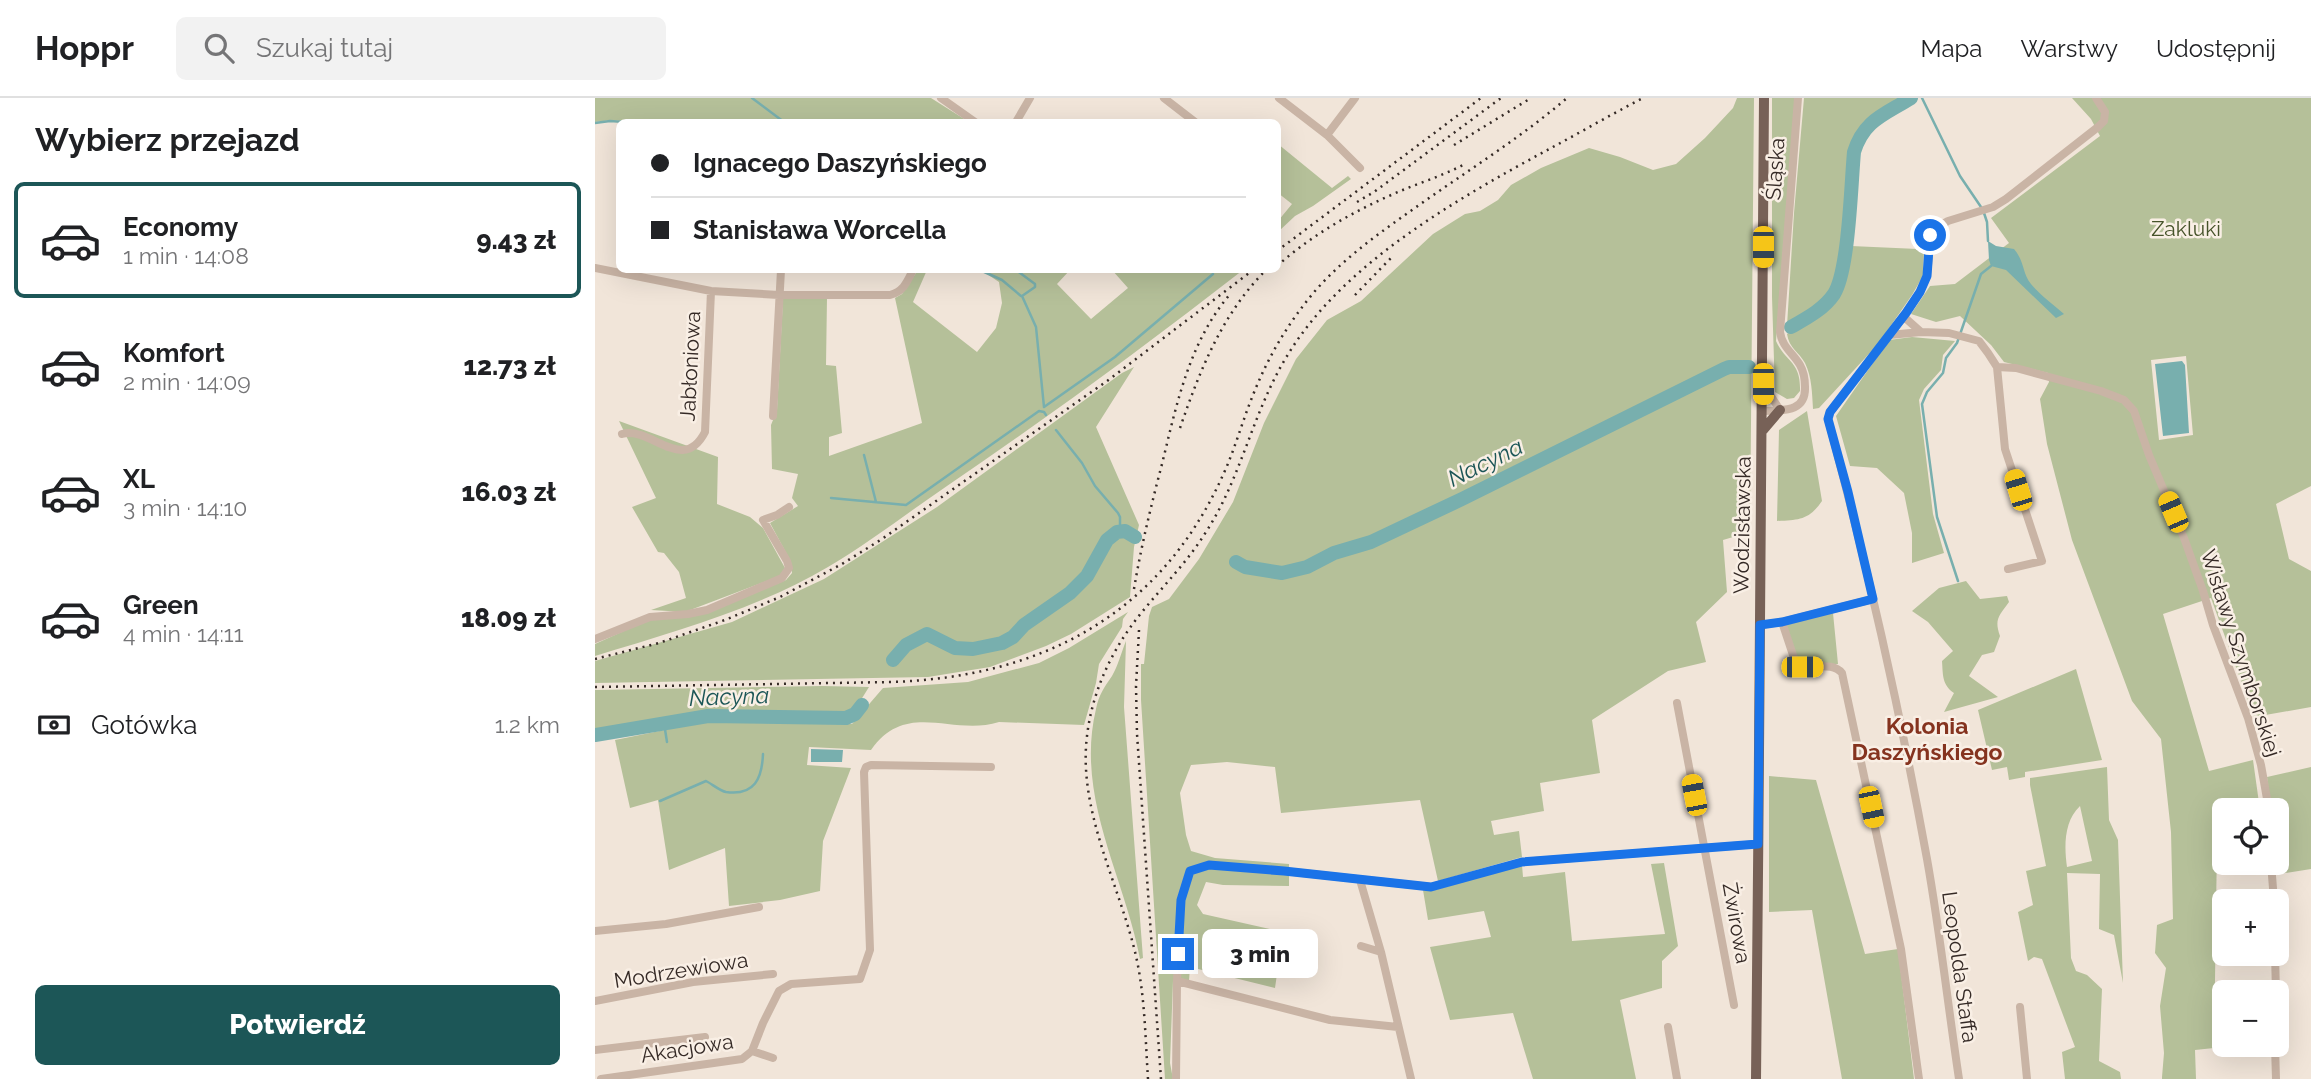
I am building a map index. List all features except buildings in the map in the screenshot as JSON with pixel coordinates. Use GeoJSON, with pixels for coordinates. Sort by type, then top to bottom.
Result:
{"type":"FeatureCollection","features":[{"type":"Feature","properties":{"kind":"main road","name":"Wodzisławska"},"geometry":{"type":"LineString","coordinates":[[1756,1079],[1764,98]]}},
{"type":"Feature","properties":{"kind":"main road"},"geometry":{"type":"LineString","coordinates":[[1763,430],[1780,410]]}},
{"type":"Feature","properties":{"kind":"street"},"geometry":{"type":"LineString","coordinates":[[941,98],[971,119]]}},
{"type":"Feature","properties":{"kind":"street"},"geometry":{"type":"LineString","coordinates":[[1018,119],[1030,98]]}},
{"type":"Feature","properties":{"kind":"street"},"geometry":{"type":"LineString","coordinates":[[1164,98],[1191,119]]}},
{"type":"Feature","properties":{"kind":"street"},"geometry":{"type":"LineString","coordinates":[[1279,98],[1327,135],[1360,168]]}},
{"type":"Feature","properties":{"kind":"street"},"geometry":{"type":"LineString","coordinates":[[1327,135],[1355,98]]}},
{"type":"Feature","properties":{"kind":"street","name":"Śląska"},"geometry":{"type":"LineString","coordinates":[[1780,410],[1798,406],[1804,399],[1805,390],[1802,368],[1784,345],[1780,334],[1798,98]]}},
{"type":"Feature","properties":{"kind":"street"},"geometry":{"type":"LineString","coordinates":[[1889,335],[1927,276],[1930,235],[1934,229],[1948,220],[1993,207],[2006,199],[2104,121],[2105,112],[2096,98]]}},
{"type":"Feature","properties":{"kind":"street","name":"Jabłoniowa"},"geometry":{"type":"LineString","coordinates":[[595,268],[616,272]]}},
{"type":"Feature","properties":{"kind":"street","name":"Jabłoniowa"},"geometry":{"type":"LineString","coordinates":[[620,273],[711,291],[779,295],[890,295],[899,293],[904,288],[912,273]]}},
{"type":"Feature","properties":{"kind":"street"},"geometry":{"type":"LineString","coordinates":[[773,416],[781,273]]}},
{"type":"Feature","properties":{"kind":"street","name":"Jabłoniowa"},"geometry":{"type":"LineString","coordinates":[[622,434],[631,432],[672,449],[684,450],[700,442],[705,432],[711,291]]}},
{"type":"Feature","properties":{"kind":"street"},"geometry":{"type":"LineString","coordinates":[[1903,316],[1921,332]]}},
{"type":"Feature","properties":{"kind":"street"},"geometry":{"type":"LineString","coordinates":[[1889,335],[1921,332],[1963,336],[1979,341],[1997,367],[2005,449],[2042,561],[2008,569]]}},
{"type":"Feature","properties":{"kind":"street","name":"Leopolda Staffa"},"geometry":{"type":"LineString","coordinates":[[1889,335],[1830,412],[1828,419],[1873,599],[1927,860],[1959,1079]]}},
{"type":"Feature","properties":{"kind":"street","name":"Wisławy Szymborskiej"},"geometry":{"type":"LineString","coordinates":[[1997,367],[2016,368],[2101,391],[2124,400],[2134,411],[2149,455],[2184,538],[2248,718],[2267,798]]}},
{"type":"Feature","properties":{"kind":"street"},"geometry":{"type":"LineString","coordinates":[[1763,384],[1780,410],[1763,411]]}},
{"type":"Feature","properties":{"kind":"street"},"geometry":{"type":"LineString","coordinates":[[595,639],[650,617],[707,610],[782,578],[789,568],[787,561],[760,520],[777,515],[789,507]]}},
{"type":"Feature","properties":{"kind":"street"},"geometry":{"type":"LineString","coordinates":[[1760,625],[1873,599]]}},
{"type":"Feature","properties":{"kind":"street"},"geometry":{"type":"LineString","coordinates":[[1782,622],[1796,664],[1802,667],[1838,668],[1842,673],[1901,949],[1919,1079]]}},
{"type":"Feature","properties":{"kind":"street","name":"Żwirowa"},"geometry":{"type":"LineString","coordinates":[[1677,703],[1734,1005]]}},
{"type":"Feature","properties":{"kind":"street","name":"Akacjowa"},"geometry":{"type":"LineString","coordinates":[[601,1079],[729,1063],[742,1059],[752,1051],[779,991],[791,984],[860,979],[870,950],[864,772],[866,767],[991,767]]}},
{"type":"Feature","properties":{"kind":"street"},"geometry":{"type":"LineString","coordinates":[[1176,1079],[1181,900],[1190,871],[1209,865],[1431,887],[1522,862],[1758,844]]}},
{"type":"Feature","properties":{"kind":"street"},"geometry":{"type":"LineString","coordinates":[[1360,880],[1381,951],[1411,1079]]}},
{"type":"Feature","properties":{"kind":"street"},"geometry":{"type":"LineString","coordinates":[[595,932],[666,924],[759,907]]}},
{"type":"Feature","properties":{"kind":"street"},"geometry":{"type":"LineString","coordinates":[[1361,946],[1381,951]]}},
{"type":"Feature","properties":{"kind":"street","name":"Modrzewiowa"},"geometry":{"type":"LineString","coordinates":[[595,1001],[693,982],[773,974]]}},
{"type":"Feature","properties":{"kind":"street"},"geometry":{"type":"LineString","coordinates":[[1177,981],[1331,1020],[1398,1027]]}},
{"type":"Feature","properties":{"kind":"street"},"geometry":{"type":"LineString","coordinates":[[2019,1007],[2027,1079]]}},
{"type":"Feature","properties":{"kind":"street"},"geometry":{"type":"LineString","coordinates":[[1668,1027],[1677,1079]]}},
{"type":"Feature","properties":{"kind":"street"},"geometry":{"type":"LineString","coordinates":[[595,1049],[705,1037]]}},
{"type":"Feature","properties":{"kind":"street"},"geometry":{"type":"LineString","coordinates":[[752,1051],[773,1058]]}},
{"type":"Feature","properties":{"kind":"street"},"geometry":{"type":"LineString","coordinates":[[2275,1057],[2276,1079]]}},
{"type":"Feature","properties":{"kind":"green space"},"geometry":{"type":"Polygon","coordinates":[[[595,98],[931,98],[964,119],[616,119],[595,122],[595,98]]]}},
{"type":"Feature","properties":{"kind":"green space"},"geometry":{"type":"Polygon","coordinates":[[[1737,98],[1754,98],[1750,532],[1723,540],[1727,592],[1696,622],[1706,662],[1668,671],[1592,720],[1600,773],[1540,783],[1544,811],[1491,821],[1494,835],[1519,831],[1522,857],[1438,881],[1420,800],[1281,813],[1275,767],[1227,762],[1191,765],[1180,793],[1191,851],[1215,858],[1289,864],[1289,886],[1223,885],[1206,882],[1197,905],[1203,914],[1283,932],[1275,988],[1190,967],[1189,981],[1173,981],[1170,1063],[1173,1079],[1165,1079],[1141,700],[1141,664],[1144,664],[1149,616],[1152,607],[1169,599],[1199,559],[1233,502],[1264,423],[1296,359],[1327,320],[1361,301],[1433,234],[1465,214],[1480,211],[1498,200],[1511,185],[1541,168],[1589,148],[1653,170],[1676,164],[1733,108],[1737,98]]]}},
{"type":"Feature","properties":{"kind":"green space"},"geometry":{"type":"Polygon","coordinates":[[[1772,98],[1795,98],[1776,341],[1798,374],[1800,391],[1794,398],[1787,399],[1775,392],[1772,98]]]}},
{"type":"Feature","properties":{"kind":"green space"},"geometry":{"type":"Polygon","coordinates":[[[1804,98],[1915,98],[1866,129],[1860,143],[1847,262],[1843,274],[1825,300],[1787,326],[1794,213],[1804,98]]]}},
{"type":"Feature","properties":{"kind":"green space","name":"Zakluki"},"geometry":{"type":"Polygon","coordinates":[[[2072,98],[2311,98],[2311,486],[2276,504],[2289,559],[2311,571],[2311,707],[2254,717],[2211,598],[2163,614],[2209,771],[2253,760],[2258,798],[2212,798],[2212,875],[2217,875],[2216,889],[2212,889],[2212,966],[2215,966],[2215,980],[2212,980],[2212,1048],[2195,1050],[2196,1079],[2162,1079],[2164,1053],[2160,1006],[2166,968],[2155,953],[2157,925],[2173,919],[2171,832],[2161,739],[2132,701],[2072,540],[2047,444],[2040,399],[2049,382],[2048,373],[2004,362],[1991,345],[1960,316],[1936,322],[1911,314],[1930,286],[1955,284],[2009,243],[1991,218],[2100,136],[2091,119],[2072,98]],[[2186,356],[2151,360],[2159,440],[2193,435],[2186,356]]]}},
{"type":"Feature","properties":{"kind":"green space"},"geometry":{"type":"Polygon","coordinates":[[[1281,146],[1332,188],[1348,176],[1351,179],[1295,216],[1281,229],[1281,217],[1292,204],[1281,195],[1281,146]]]}},
{"type":"Feature","properties":{"kind":"green space"},"geometry":{"type":"Polygon","coordinates":[[[1851,246],[1924,251],[1923,276],[1878,344],[1819,408],[1813,409],[1807,368],[1787,334],[1833,300],[1846,278],[1851,246]]]}},
{"type":"Feature","properties":{"kind":"green space"},"geometry":{"type":"Polygon","coordinates":[[[916,273],[926,273],[913,302],[977,352],[996,328],[1002,303],[999,282],[986,273],[1067,273],[1057,284],[1091,319],[1128,288],[1115,273],[1239,273],[1060,407],[828,567],[744,607],[595,656],[595,644],[646,621],[685,618],[712,611],[786,580],[792,573],[791,562],[770,523],[798,506],[792,498],[798,474],[772,469],[771,425],[777,410],[783,299],[827,298],[826,365],[836,366],[842,433],[829,437],[829,456],[922,423],[895,298],[902,294],[916,273]]]}},
{"type":"Feature","properties":{"kind":"green space"},"geometry":{"type":"Polygon","coordinates":[[[1912,337],[1955,341],[1943,355],[1941,370],[1924,389],[1919,400],[1933,514],[1944,553],[1912,563],[1912,533],[1904,493],[1877,468],[1850,466],[1836,416],[1889,340],[1912,337]]]}},
{"type":"Feature","properties":{"kind":"green space"},"geometry":{"type":"Polygon","coordinates":[[[1134,367],[1096,427],[1139,525],[1134,547],[1130,597],[1071,634],[990,667],[928,677],[595,683],[595,661],[732,622],[824,579],[937,507],[1134,367]]]}},
{"type":"Feature","properties":{"kind":"green space"},"geometry":{"type":"Polygon","coordinates":[[[1807,411],[1822,501],[1813,512],[1803,518],[1777,521],[1779,430],[1807,411]]]}},
{"type":"Feature","properties":{"kind":"green space"},"geometry":{"type":"Polygon","coordinates":[[[619,421],[718,457],[717,504],[750,517],[763,528],[785,568],[780,576],[685,612],[651,610],[686,598],[679,572],[664,553],[658,552],[632,507],[656,498],[619,421]]]}},
{"type":"Feature","properties":{"kind":"green space"},"geometry":{"type":"Polygon","coordinates":[[[1966,581],[1980,599],[2007,596],[2009,602],[1999,618],[1997,625],[2000,636],[1994,652],[1982,655],[1969,676],[1998,697],[1944,712],[1954,693],[1945,683],[1942,661],[1953,651],[1928,622],[1912,611],[1939,588],[1966,581]]]}},
{"type":"Feature","properties":{"kind":"green space"},"geometry":{"type":"Polygon","coordinates":[[[1128,612],[1099,664],[1084,725],[999,722],[964,726],[915,723],[900,726],[885,735],[871,750],[809,747],[807,765],[851,768],[823,841],[820,891],[780,900],[729,906],[725,848],[669,870],[658,800],[630,808],[615,740],[709,721],[852,724],[883,688],[968,682],[1039,663],[1128,612]]]}},
{"type":"Feature","properties":{"kind":"green space"},"geometry":{"type":"Polygon","coordinates":[[[1833,613],[1838,664],[1802,664],[1796,661],[1785,625],[1833,613]]]}},
{"type":"Feature","properties":{"kind":"green space"},"geometry":{"type":"Polygon","coordinates":[[[1126,641],[1124,707],[1143,958],[1140,959],[1096,805],[1092,773],[1091,742],[1097,704],[1116,668],[1126,641]]]}},
{"type":"Feature","properties":{"kind":"green space"},"geometry":{"type":"Polygon","coordinates":[[[2076,669],[2102,760],[2025,772],[2025,777],[2009,780],[2007,767],[1992,770],[1978,710],[2076,669]]]}},
{"type":"Feature","properties":{"kind":"green space"},"geometry":{"type":"Polygon","coordinates":[[[869,687],[854,711],[845,715],[704,713],[595,731],[595,690],[869,687]]]}},
{"type":"Feature","properties":{"kind":"green space"},"geometry":{"type":"Polygon","coordinates":[[[2107,767],[2109,820],[2118,840],[2123,983],[2114,935],[2099,929],[2100,874],[2067,873],[2071,958],[2076,971],[2087,975],[2102,989],[2099,1061],[2120,1072],[2121,1079],[2065,1079],[2062,1052],[2075,1047],[2042,959],[2034,957],[2028,961],[2018,912],[2033,905],[2026,871],[2046,866],[2030,778],[2107,767]],[[2080,806],[2071,819],[2066,834],[2067,867],[2092,861],[2080,806]]]}},
{"type":"Feature","properties":{"kind":"green space"},"geometry":{"type":"Polygon","coordinates":[[[2311,767],[2311,869],[2289,872],[2289,798],[2270,798],[2267,777],[2311,767]]]}},
{"type":"Feature","properties":{"kind":"green space"},"geometry":{"type":"Polygon","coordinates":[[[1769,776],[1816,780],[1865,954],[1898,949],[1914,1079],[1842,1079],[1812,910],[1769,912],[1769,776]]]}},
{"type":"Feature","properties":{"kind":"green space"},"geometry":{"type":"Polygon","coordinates":[[[1664,863],[1678,946],[1662,961],[1662,988],[1620,1000],[1636,1079],[1533,1079],[1513,1013],[1450,1020],[1430,947],[1491,937],[1484,911],[1428,920],[1423,890],[1435,890],[1522,865],[1523,877],[1565,872],[1572,941],[1665,934],[1651,864],[1664,863]]]}},
{"type":"Feature","properties":{"kind":"water"},"geometry":{"type":"Polygon","coordinates":[[[1988,241],[1996,246],[2014,249],[2031,284],[2064,314],[2056,318],[2006,270],[1991,266],[1988,241]]]}},
{"type":"Feature","properties":{"kind":"water"},"geometry":{"type":"Polygon","coordinates":[[[2182,361],[2185,365],[2189,433],[2163,436],[2155,364],[2182,361]]]}},
{"type":"Feature","properties":{"kind":"water"},"geometry":{"type":"Polygon","coordinates":[[[811,749],[843,750],[842,762],[811,762],[811,749]]]}},
{"type":"Feature","properties":{"kind":"waterway"},"geometry":{"type":"LineString","coordinates":[[752,98],[780,119]]}},
{"type":"Feature","properties":{"kind":"waterway","name":"Nacyna"},"geometry":{"type":"LineString","coordinates":[[1791,327],[1825,304],[1834,294],[1839,282],[1846,247],[1854,152],[1858,141],[1876,119],[1911,98]]}},
{"type":"Feature","properties":{"kind":"waterway"},"geometry":{"type":"LineString","coordinates":[[1922,98],[1960,176],[1981,207]]}},
{"type":"Feature","properties":{"kind":"waterway"},"geometry":{"type":"LineString","coordinates":[[595,123],[616,121]]}},
{"type":"Feature","properties":{"kind":"waterway"},"geometry":{"type":"LineString","coordinates":[[1984,213],[1988,241]]}},
{"type":"Feature","properties":{"kind":"waterway"},"geometry":{"type":"LineString","coordinates":[[1958,581],[1937,517],[1922,404],[1927,392],[1943,373],[1946,358],[1957,343],[1981,274],[1991,266]]}},
{"type":"Feature","properties":{"kind":"waterway"},"geometry":{"type":"LineString","coordinates":[[987,273],[1002,280],[1021,296]]}},
{"type":"Feature","properties":{"kind":"waterway"},"geometry":{"type":"LineString","coordinates":[[1020,273],[1035,284],[1035,287],[1022,296],[1036,327],[1044,407]]}},
{"type":"Feature","properties":{"kind":"waterway"},"geometry":{"type":"LineString","coordinates":[[1044,407],[1115,357],[1213,274]]}},
{"type":"Feature","properties":{"kind":"waterway","name":"Nacyna"},"geometry":{"type":"LineString","coordinates":[[1236,562],[1245,567],[1282,573],[1307,567],[1334,553],[1371,542],[1462,499],[1724,369],[1749,367]]}},
{"type":"Feature","properties":{"kind":"waterway"},"geometry":{"type":"LineString","coordinates":[[831,498],[906,505],[1039,411],[1046,415]]}},
{"type":"Feature","properties":{"kind":"waterway"},"geometry":{"type":"LineString","coordinates":[[1056,430],[1082,463],[1095,486],[1118,513],[1120,531]]}},
{"type":"Feature","properties":{"kind":"waterway"},"geometry":{"type":"LineString","coordinates":[[864,455],[876,502]]}},
{"type":"Feature","properties":{"kind":"waterway","name":"Nacyna"},"geometry":{"type":"LineString","coordinates":[[893,660],[906,645],[927,634],[955,648],[973,649],[1002,643],[1070,593],[1087,576],[1107,540],[1117,532],[1125,531],[1135,537]]}},
{"type":"Feature","properties":{"kind":"waterway","name":"Nacyna"},"geometry":{"type":"LineString","coordinates":[[595,735],[708,716],[846,718],[855,714],[862,705]]}},
{"type":"Feature","properties":{"kind":"waterway"},"geometry":{"type":"LineString","coordinates":[[664,723],[667,742]]}},
{"type":"Feature","properties":{"kind":"waterway"},"geometry":{"type":"LineString","coordinates":[[660,801],[706,781],[726,792],[744,791],[759,778],[763,754]]}},
{"type":"Feature","properties":{"kind":"railway"},"geometry":{"type":"LineString","coordinates":[[1281,248],[1481,98]]}},
{"type":"Feature","properties":{"kind":"railway"},"geometry":{"type":"LineString","coordinates":[[1357,202],[1501,98]]}},
{"type":"Feature","properties":{"kind":"railway"},"geometry":{"type":"LineString","coordinates":[[1454,145],[1531,98]]}},
{"type":"Feature","properties":{"kind":"railway"},"geometry":{"type":"LineString","coordinates":[[595,687],[892,682],[946,677],[998,667],[1046,651],[1090,629],[1130,601],[1166,566],[1197,524],[1223,475],[1265,367],[1287,328],[1315,291],[1337,268],[1374,238],[1511,142],[1567,98]]}},
{"type":"Feature","properties":{"kind":"railway"},"geometry":{"type":"LineString","coordinates":[[1148,1079],[1144,1011],[1137,961],[1095,822],[1086,772],[1091,712],[1102,678],[1118,646],[1204,535],[1228,492],[1264,400],[1287,356],[1311,322],[1339,291],[1370,263],[1441,212],[1643,98]]}},
{"type":"Feature","properties":{"kind":"railway"},"geometry":{"type":"LineString","coordinates":[[1281,263],[1350,215],[1463,165]]}},
{"type":"Feature","properties":{"kind":"railway"},"geometry":{"type":"LineString","coordinates":[[1355,295],[1391,258]]}},
{"type":"Feature","properties":{"kind":"railway"},"geometry":{"type":"LineString","coordinates":[[595,659],[659,643],[725,620],[780,597],[842,564],[882,539],[1107,381],[1249,273]]}},
{"type":"Feature","properties":{"kind":"railway"},"geometry":{"type":"LineString","coordinates":[[1180,428],[1214,344],[1237,305],[1263,273]]}},
{"type":"Feature","properties":{"kind":"railway"},"geometry":{"type":"LineString","coordinates":[[1134,589],[1150,511],[1186,374],[1205,332],[1231,293]]}},
{"type":"Feature","properties":{"kind":"railway"},"geometry":{"type":"LineString","coordinates":[[1139,630],[1137,734],[1161,1079]]}},
{"type":"Feature","properties":{"kind":"district","name":"Kolonia Daszyńskiego"},"geometry":{"type":"Point","coordinates":[1927,738]}},
{"type":"Feature","properties":{"kind":"route"},"geometry":{"type":"LineString","coordinates":[[1178,954],[1181,900],[1190,871],[1209,865],[1431,887],[1522,862],[1758,844],[1760,625],[1873,599],[1828,419],[1830,412],[1920,292],[1927,276],[1930,235]]}}]}
